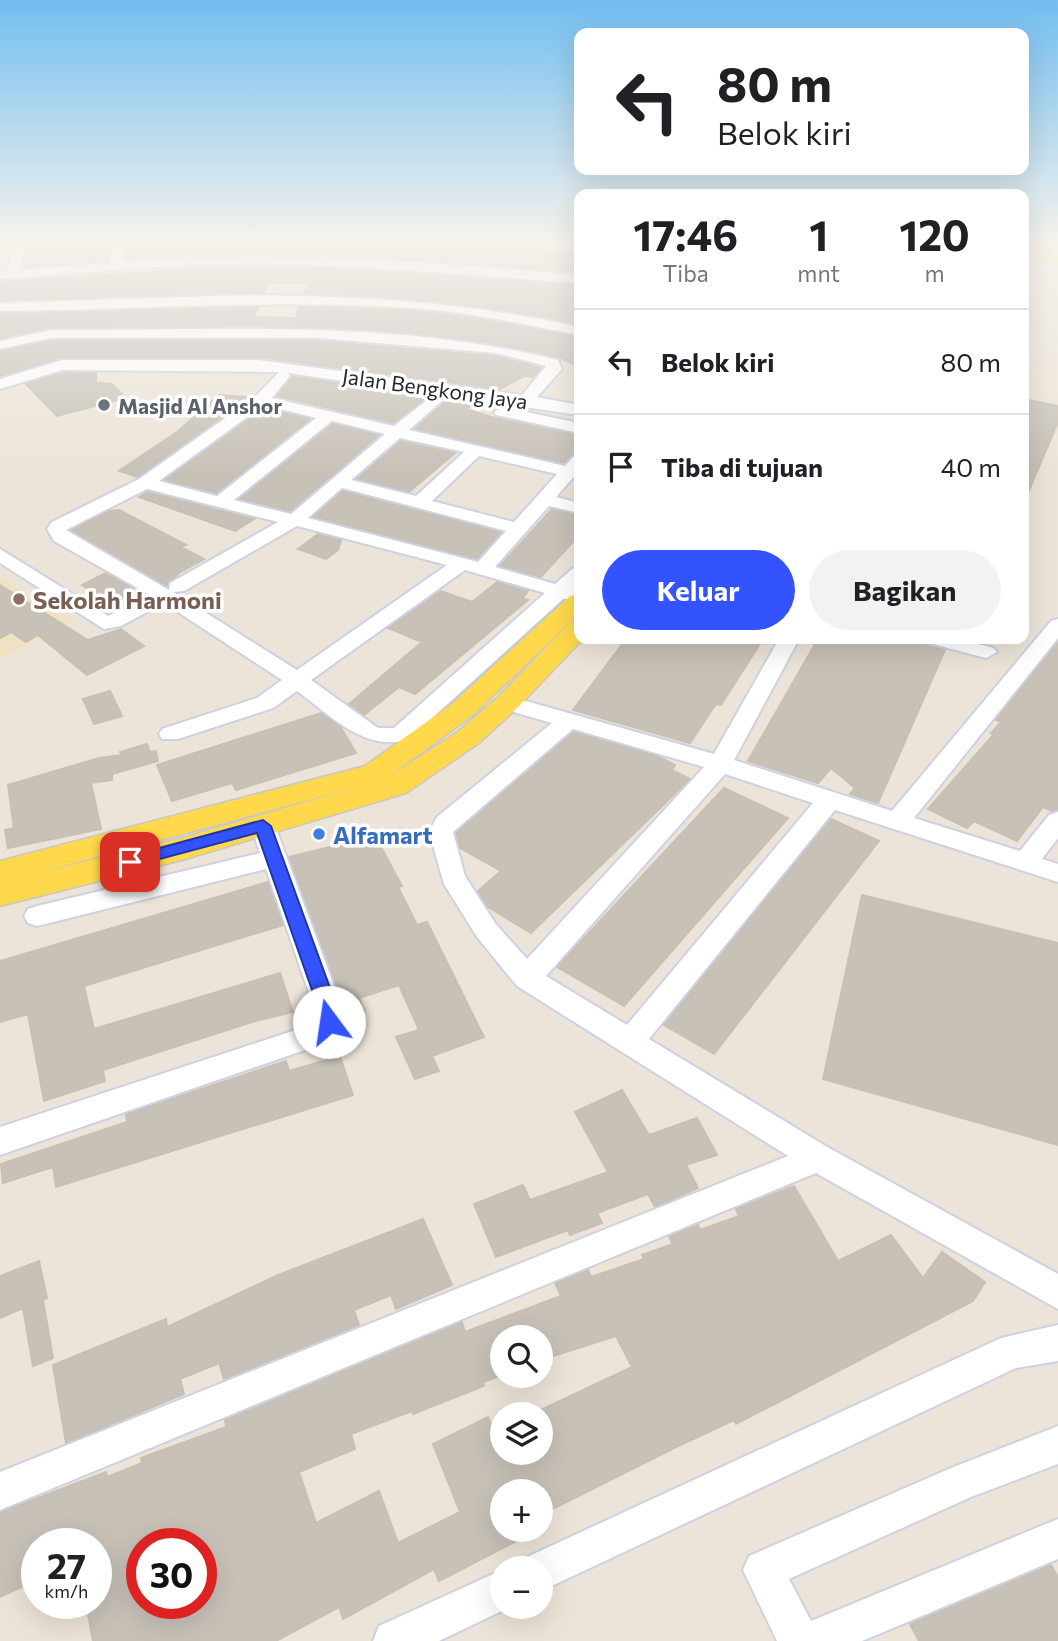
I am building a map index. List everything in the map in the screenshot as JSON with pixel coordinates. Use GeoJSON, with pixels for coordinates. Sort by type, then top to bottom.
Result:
{"type":"FeatureCollection","features":[{"type":"Feature","properties":{"kind":"main road"},"geometry":{"type":"LineString","coordinates":[[0,872],[375,773],[573,597]]}},
{"type":"Feature","properties":{"kind":"main road"},"geometry":{"type":"LineString","coordinates":[[0,894],[182,849],[397,786],[470,737],[574,633]]}},
{"type":"Feature","properties":{"kind":"street"},"geometry":{"type":"LineString","coordinates":[[43,320],[62,365]]}},
{"type":"Feature","properties":{"kind":"street"},"geometry":{"type":"LineString","coordinates":[[0,345],[51,334],[302,320]]}},
{"type":"Feature","properties":{"kind":"street"},"geometry":{"type":"LineString","coordinates":[[337,320],[495,349],[553,363],[554,369],[526,400]]}},
{"type":"Feature","properties":{"kind":"street"},"geometry":{"type":"LineString","coordinates":[[516,320],[574,330]]}},
{"type":"Feature","properties":{"kind":"street","name":"Jalan Bengkong Jaya"},"geometry":{"type":"LineString","coordinates":[[0,384],[62,365],[258,365],[526,400],[574,409]]}},
{"type":"Feature","properties":{"kind":"street"},"geometry":{"type":"LineString","coordinates":[[324,372],[574,427]]}},
{"type":"Feature","properties":{"kind":"street"},"geometry":{"type":"LineString","coordinates":[[282,376],[261,400],[145,483],[68,520],[56,529],[61,537],[171,591],[298,679],[370,733],[381,736],[400,735],[451,705]]}},
{"type":"Feature","properties":{"kind":"street"},"geometry":{"type":"LineString","coordinates":[[0,555],[104,623],[114,622],[296,519],[436,398]]}},
{"type":"Feature","properties":{"kind":"street"},"geometry":{"type":"LineString","coordinates":[[261,400],[476,450],[574,467],[521,529],[482,569]]}},
{"type":"Feature","properties":{"kind":"street"},"geometry":{"type":"LineString","coordinates":[[220,502],[330,415]]}},
{"type":"Feature","properties":{"kind":"street"},"geometry":{"type":"LineString","coordinates":[[420,502],[476,450]]}},
{"type":"Feature","properties":{"kind":"street"},"geometry":{"type":"LineString","coordinates":[[338,482],[521,529]]}},
{"type":"Feature","properties":{"kind":"street"},"geometry":{"type":"LineString","coordinates":[[145,483],[296,519],[482,569],[573,597]]}},
{"type":"Feature","properties":{"kind":"street"},"geometry":{"type":"LineString","coordinates":[[547,500],[574,507]]}},
{"type":"Feature","properties":{"kind":"street"},"geometry":{"type":"LineString","coordinates":[[170,734],[265,703],[461,564]]}},
{"type":"Feature","properties":{"kind":"street"},"geometry":{"type":"LineString","coordinates":[[896,823],[1058,625]]}},
{"type":"Feature","properties":{"kind":"street"},"geometry":{"type":"LineString","coordinates":[[527,978],[720,764],[786,644]]}},
{"type":"Feature","properties":{"kind":"street"},"geometry":{"type":"LineString","coordinates":[[955,644],[986,652]]}},
{"type":"Feature","properties":{"kind":"street"},"geometry":{"type":"LineString","coordinates":[[507,703],[720,764],[896,823],[1058,873]]}},
{"type":"Feature","properties":{"kind":"street"},"geometry":{"type":"LineString","coordinates":[[569,721],[446,823],[441,832],[453,877],[486,929],[527,978],[818,1158],[1058,1292]]}},
{"type":"Feature","properties":{"kind":"street"},"geometry":{"type":"LineString","coordinates":[[629,1043],[829,800]]}},
{"type":"Feature","properties":{"kind":"street"},"geometry":{"type":"LineString","coordinates":[[1025,863],[1058,821]]}},
{"type":"Feature","properties":{"kind":"street"},"geometry":{"type":"LineString","coordinates":[[0,1140],[321,1033],[329,1022],[329,1010],[263,826]]}},
{"type":"Feature","properties":{"kind":"street"},"geometry":{"type":"LineString","coordinates":[[182,849],[188,878]]}},
{"type":"Feature","properties":{"kind":"street"},"geometry":{"type":"LineString","coordinates":[[37,916],[275,858]]}},
{"type":"Feature","properties":{"kind":"street"},"geometry":{"type":"LineString","coordinates":[[0,1491],[818,1158]]}},
{"type":"Feature","properties":{"kind":"street"},"geometry":{"type":"LineString","coordinates":[[553,1566],[1014,1351],[1058,1343]]}},
{"type":"Feature","properties":{"kind":"street"},"geometry":{"type":"LineString","coordinates":[[799,1641],[763,1570],[964,1481],[1058,1445]]}},
{"type":"Feature","properties":{"kind":"street"},"geometry":{"type":"LineString","coordinates":[[812,1641],[1058,1539]]}},
{"type":"Feature","properties":{"kind":"street"},"geometry":{"type":"LineString","coordinates":[[394,1641],[490,1596]]}},
{"type":"Feature","properties":{"kind":"shaded area","name":"Sekolah Harmoni"},"geometry":{"type":"Polygon","coordinates":[[[0,578],[75,621],[0,659],[0,578]]]}},
{"type":"Feature","properties":{"kind":"building"},"geometry":{"type":"Polygon","coordinates":[[[0,320],[481,320],[574,336],[574,364],[559,357],[497,344],[370,330],[242,326],[51,327],[0,338],[0,320]]]}},
{"type":"Feature","properties":{"kind":"building"},"geometry":{"type":"Polygon","coordinates":[[[552,320],[574,320],[574,323],[552,320]]]}},
{"type":"Feature","properties":{"kind":"building"},"geometry":{"type":"Polygon","coordinates":[[[51,341],[319,341],[495,356],[541,368],[533,377],[524,376],[500,389],[258,357],[62,357],[0,376],[0,351],[51,341]]]}},
{"type":"Feature","properties":{"kind":"building"},"geometry":{"type":"Polygon","coordinates":[[[63,373],[96,373],[96,383],[112,384],[126,398],[57,416],[26,384],[63,373]]]}},
{"type":"Feature","properties":{"kind":"building"},"geometry":{"type":"Polygon","coordinates":[[[293,376],[428,396],[393,423],[277,396],[293,376]]]}},
{"type":"Feature","properties":{"kind":"building"},"geometry":{"type":"Polygon","coordinates":[[[219,395],[250,397],[138,477],[119,471],[177,432],[219,395]]]}},
{"type":"Feature","properties":{"kind":"building"},"geometry":{"type":"Polygon","coordinates":[[[445,398],[476,403],[466,409],[495,418],[574,434],[574,455],[564,463],[415,429],[444,403],[445,398]]]}},
{"type":"Feature","properties":{"kind":"building"},"geometry":{"type":"Polygon","coordinates":[[[1029,400],[1058,406],[1058,422],[1029,490],[1029,400]]]}},
{"type":"Feature","properties":{"kind":"building"},"geometry":{"type":"Polygon","coordinates":[[[265,408],[310,419],[216,493],[165,480],[265,408]]]}},
{"type":"Feature","properties":{"kind":"building"},"geometry":{"type":"Polygon","coordinates":[[[333,424],[379,435],[290,511],[240,499],[333,424]]]}},
{"type":"Feature","properties":{"kind":"building"},"geometry":{"type":"Polygon","coordinates":[[[401,441],[455,453],[409,492],[357,479],[401,441]]]}},
{"type":"Feature","properties":{"kind":"building"},"geometry":{"type":"Polygon","coordinates":[[[343,491],[501,532],[477,559],[313,517],[343,491]]]}},
{"type":"Feature","properties":{"kind":"building"},"geometry":{"type":"Polygon","coordinates":[[[147,492],[254,519],[235,531],[139,497],[147,492]]]}},
{"type":"Feature","properties":{"kind":"building"},"geometry":{"type":"Polygon","coordinates":[[[552,509],[574,514],[574,541],[541,577],[500,566],[552,509]]]}},
{"type":"Feature","properties":{"kind":"building"},"geometry":{"type":"Polygon","coordinates":[[[119,510],[186,545],[181,547],[204,559],[179,573],[167,586],[71,530],[109,511],[119,510]]]}},
{"type":"Feature","properties":{"kind":"building"},"geometry":{"type":"Polygon","coordinates":[[[318,534],[341,540],[338,550],[326,559],[298,549],[318,534]]]}},
{"type":"Feature","properties":{"kind":"building"},"geometry":{"type":"Polygon","coordinates":[[[106,573],[142,594],[117,607],[82,585],[106,573]]]}},
{"type":"Feature","properties":{"kind":"building"},"geometry":{"type":"Polygon","coordinates":[[[497,582],[528,591],[522,598],[528,600],[415,694],[399,687],[364,715],[349,704],[422,642],[388,628],[441,591],[472,602],[497,582]]]}},
{"type":"Feature","properties":{"kind":"building"},"geometry":{"type":"Polygon","coordinates":[[[0,585],[88,640],[121,629],[144,646],[87,675],[38,635],[26,642],[11,632],[0,638],[0,585]]]}},
{"type":"Feature","properties":{"kind":"building"},"geometry":{"type":"Polygon","coordinates":[[[1058,642],[1058,810],[1052,811],[1043,807],[1017,841],[974,821],[967,828],[928,809],[994,734],[991,733],[1001,722],[996,720],[1058,642]]]}},
{"type":"Feature","properties":{"kind":"building"},"geometry":{"type":"Polygon","coordinates":[[[622,644],[760,644],[721,705],[716,704],[690,743],[573,710],[622,644]]]}},
{"type":"Feature","properties":{"kind":"building"},"geometry":{"type":"Polygon","coordinates":[[[815,644],[927,644],[945,650],[878,803],[850,794],[855,788],[831,768],[818,783],[748,761],[815,644]]]}},
{"type":"Feature","properties":{"kind":"building"},"geometry":{"type":"Polygon","coordinates":[[[110,691],[122,716],[94,724],[83,699],[110,691]]]}},
{"type":"Feature","properties":{"kind":"building"},"geometry":{"type":"Polygon","coordinates":[[[321,713],[340,726],[356,753],[236,790],[232,783],[172,801],[157,765],[321,713]]]}},
{"type":"Feature","properties":{"kind":"building"},"geometry":{"type":"Polygon","coordinates":[[[574,732],[655,755],[675,765],[672,770],[690,779],[531,933],[488,907],[478,891],[501,871],[460,848],[456,833],[574,732]]]}},
{"type":"Feature","properties":{"kind":"building"},"geometry":{"type":"Polygon","coordinates":[[[147,744],[150,752],[156,751],[158,761],[112,774],[112,780],[91,783],[101,829],[8,848],[5,830],[14,828],[8,785],[99,758],[122,755],[120,752],[147,744]]]}},
{"type":"Feature","properties":{"kind":"building"},"geometry":{"type":"Polygon","coordinates":[[[724,788],[788,818],[624,1006],[557,967],[724,788]]]}},
{"type":"Feature","properties":{"kind":"building"},"geometry":{"type":"Polygon","coordinates":[[[831,819],[879,841],[714,1054],[664,1025],[831,819]]]}},
{"type":"Feature","properties":{"kind":"building"},"geometry":{"type":"Polygon","coordinates":[[[372,830],[402,886],[398,887],[417,925],[427,922],[484,1037],[432,1056],[439,1071],[415,1079],[396,1037],[419,1030],[399,985],[359,998],[365,1012],[348,1017],[289,857],[334,846],[332,841],[372,830]]]}},
{"type":"Feature","properties":{"kind":"building"},"geometry":{"type":"Polygon","coordinates":[[[268,882],[283,925],[84,986],[94,1029],[280,973],[293,1012],[255,1021],[103,1070],[105,1081],[44,1101],[28,1014],[0,1022],[0,961],[268,882]]]}},
{"type":"Feature","properties":{"kind":"building"},"geometry":{"type":"Polygon","coordinates":[[[862,895],[1058,943],[1058,1145],[823,1079],[862,895]]]}},
{"type":"Feature","properties":{"kind":"building"},"geometry":{"type":"Polygon","coordinates":[[[340,1056],[353,1095],[56,1187],[53,1167],[3,1183],[1,1164],[127,1122],[126,1114],[286,1061],[289,1071],[340,1056]]]}},
{"type":"Feature","properties":{"kind":"building"},"geometry":{"type":"Polygon","coordinates":[[[622,1090],[649,1135],[697,1118],[717,1155],[686,1165],[698,1188],[655,1207],[648,1194],[597,1213],[602,1223],[570,1235],[568,1230],[496,1257],[474,1204],[523,1185],[530,1200],[608,1172],[575,1112],[622,1090]]]}},
{"type":"Feature","properties":{"kind":"building"},"geometry":{"type":"Polygon","coordinates":[[[794,1186],[838,1261],[891,1235],[923,1278],[942,1252],[985,1282],[973,1301],[736,1424],[734,1420],[553,1509],[553,1479],[490,1479],[490,1542],[515,1542],[439,1581],[434,1569],[343,1619],[339,1607],[276,1641],[93,1641],[89,1619],[112,1619],[112,1528],[21,1528],[21,1587],[0,1597],[0,1512],[106,1472],[107,1477],[142,1463],[141,1458],[226,1427],[225,1420],[462,1322],[465,1332],[561,1296],[555,1283],[588,1270],[591,1277],[644,1259],[642,1255],[673,1244],[669,1236],[698,1225],[700,1230],[739,1216],[736,1209],[794,1186]],[[490,1325],[490,1379],[483,1382],[484,1386],[413,1414],[412,1411],[351,1434],[355,1449],[299,1472],[316,1523],[379,1491],[398,1543],[460,1512],[433,1444],[488,1417],[490,1465],[553,1465],[553,1404],[632,1367],[616,1336],[553,1356],[553,1325],[490,1325]]]}},
{"type":"Feature","properties":{"kind":"building"},"geometry":{"type":"Polygon","coordinates":[[[423,1219],[452,1285],[396,1309],[391,1295],[354,1310],[359,1325],[224,1379],[219,1363],[180,1379],[184,1394],[66,1443],[53,1365],[166,1319],[167,1327],[278,1275],[423,1219]]]}},
{"type":"Feature","properties":{"kind":"building"},"geometry":{"type":"Polygon","coordinates":[[[39,1261],[47,1298],[43,1300],[53,1358],[33,1366],[23,1308],[0,1318],[0,1276],[39,1261]]]}},
{"type":"Feature","properties":{"kind":"building"},"geometry":{"type":"Polygon","coordinates":[[[1051,1565],[1058,1577],[1058,1641],[919,1641],[910,1624],[1051,1565]]]}},
{"type":"Feature","properties":{"kind":"place","name":"Masjid Al Anshor"},"geometry":{"type":"Point","coordinates":[104,405]}},
{"type":"Feature","properties":{"kind":"place","name":"Sekolah Harmoni"},"geometry":{"type":"Point","coordinates":[19,599]}},
{"type":"Feature","properties":{"kind":"place","name":"Alfamart"},"geometry":{"type":"Point","coordinates":[319,834]}},
{"type":"Feature","properties":{"kind":"route"},"geometry":{"type":"LineString","coordinates":[[130,862],[263,826],[329,1010],[329,1022]]}}]}
